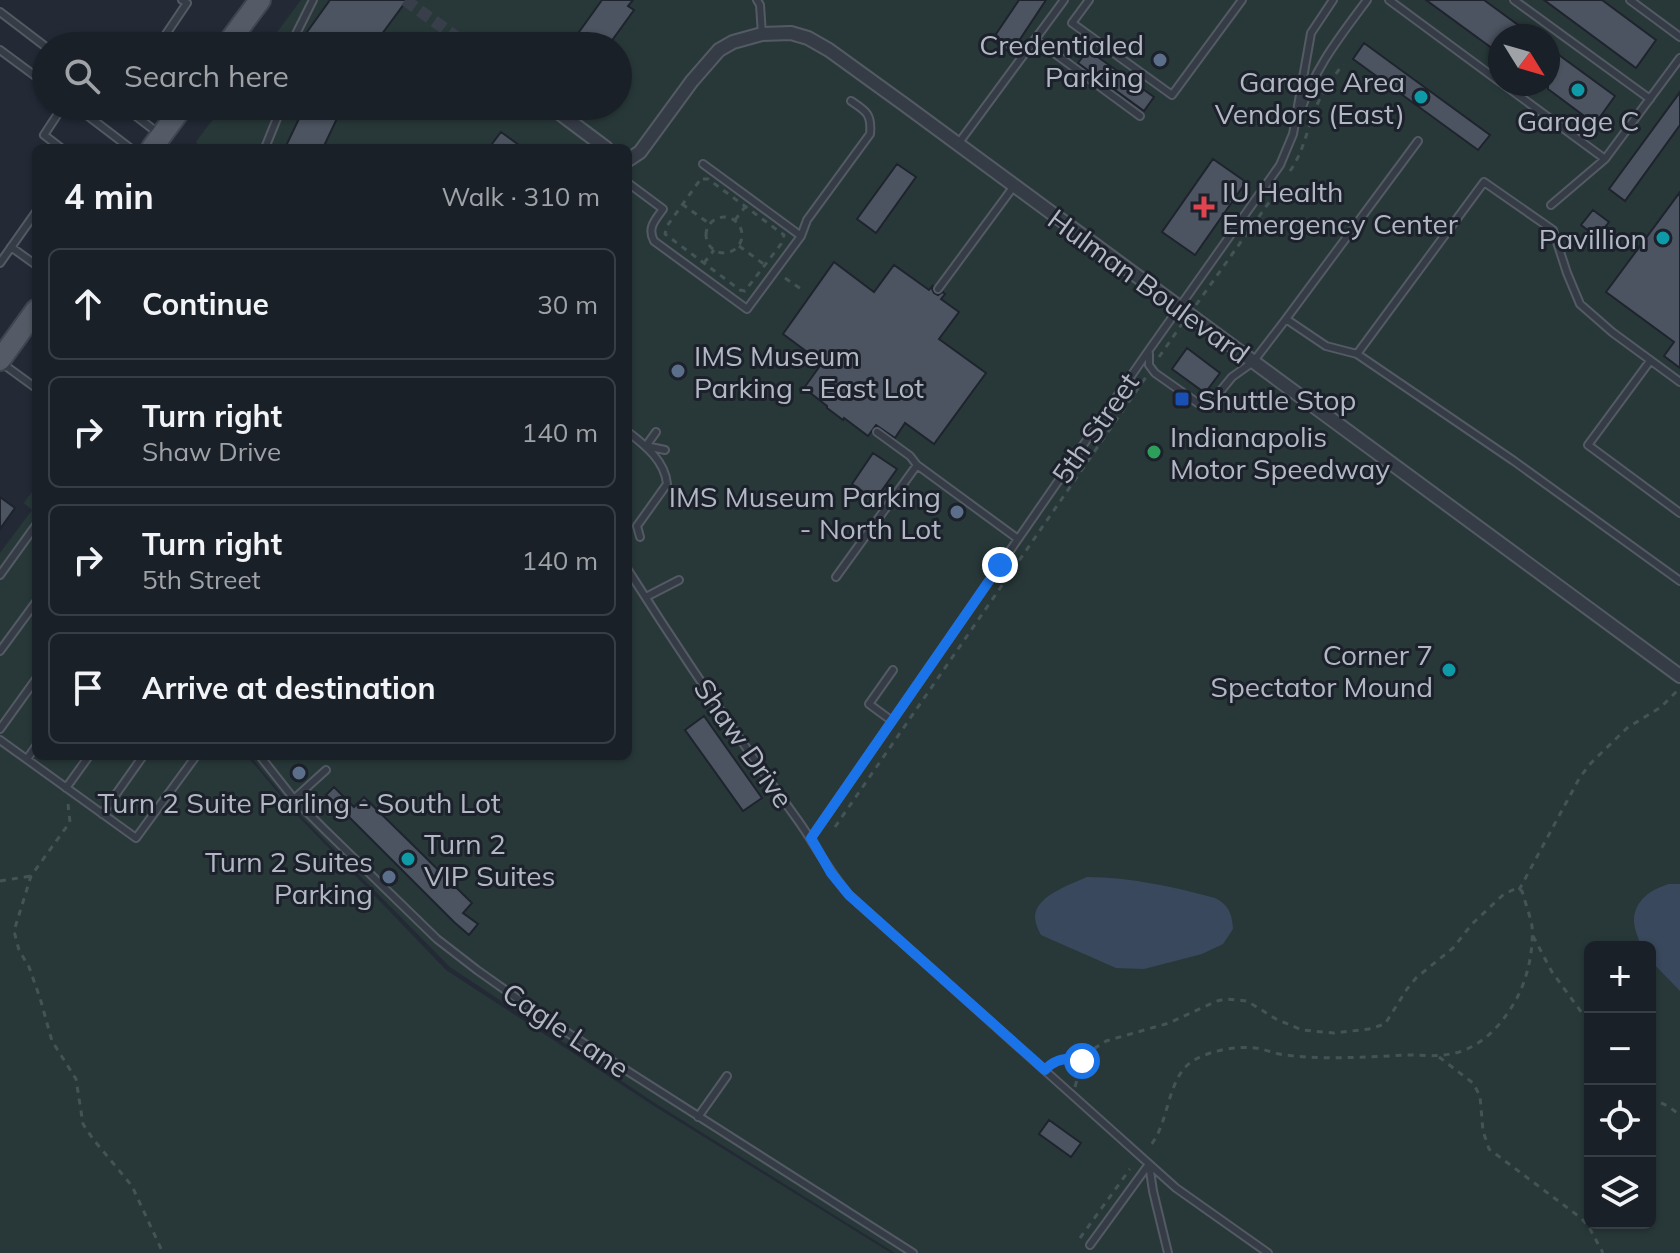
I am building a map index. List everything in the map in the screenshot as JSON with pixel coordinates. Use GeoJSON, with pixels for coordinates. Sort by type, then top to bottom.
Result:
{"type":"FeatureCollection","features":[{"type":"Feature","properties":{"kind":"main road"},"geometry":{"type":"LineString","coordinates":[[236,32],[260,0]]}},
{"type":"Feature","properties":{"kind":"main road"},"geometry":{"type":"LineString","coordinates":[[156,144],[173,120]]}},
{"type":"Feature","properties":{"kind":"main road"},"geometry":{"type":"LineString","coordinates":[[0,361],[32,316]]}},
{"type":"Feature","properties":{"kind":"street","name":"Hulman Boulevard"},"geometry":{"type":"LineString","coordinates":[[632,157],[640,152],[698,73],[719,50],[733,42],[762,34],[791,33],[808,38],[958,144],[1680,676]]}},
{"type":"Feature","properties":{"kind":"street"},"geometry":{"type":"LineString","coordinates":[[569,120],[601,144]]}},
{"type":"Feature","properties":{"kind":"lane"},"geometry":{"type":"LineString","coordinates":[[167,32],[187,3],[182,0]]}},
{"type":"Feature","properties":{"kind":"lane"},"geometry":{"type":"LineString","coordinates":[[297,32],[313,0]]}},
{"type":"Feature","properties":{"kind":"lane"},"geometry":{"type":"LineString","coordinates":[[757,0],[762,34]]}},
{"type":"Feature","properties":{"kind":"lane"},"geometry":{"type":"LineString","coordinates":[[958,144],[1064,0]]}},
{"type":"Feature","properties":{"kind":"lane"},"geometry":{"type":"LineString","coordinates":[[1089,0],[1072,23],[1172,95],[1242,0]]}},
{"type":"Feature","properties":{"kind":"lane","name":"5th Street"},"geometry":{"type":"LineString","coordinates":[[811,838],[1149,350],[1273,177],[1286,155],[1293,134],[1311,33],[1333,0]]}},
{"type":"Feature","properties":{"kind":"lane"},"geometry":{"type":"LineString","coordinates":[[1293,134],[1321,63],[1367,0]]}},
{"type":"Feature","properties":{"kind":"lane"},"geometry":{"type":"LineString","coordinates":[[1389,0],[1488,73]]}},
{"type":"Feature","properties":{"kind":"lane"},"geometry":{"type":"LineString","coordinates":[[1514,0],[1650,99]]}},
{"type":"Feature","properties":{"kind":"lane"},"geometry":{"type":"LineString","coordinates":[[1630,0],[1680,37]]}},
{"type":"Feature","properties":{"kind":"lane"},"geometry":{"type":"LineString","coordinates":[[0,12],[32,36]]}},
{"type":"Feature","properties":{"kind":"lane"},"geometry":{"type":"LineString","coordinates":[[1035,39],[1140,116]]}},
{"type":"Feature","properties":{"kind":"lane"},"geometry":{"type":"LineString","coordinates":[[0,50],[32,74]]}},
{"type":"Feature","properties":{"kind":"lane"},"geometry":{"type":"LineString","coordinates":[[1551,205],[1605,159],[1680,58]]}},
{"type":"Feature","properties":{"kind":"lane"},"geometry":{"type":"LineString","coordinates":[[1519,96],[1605,159]]}},
{"type":"Feature","properties":{"kind":"lane"},"geometry":{"type":"LineString","coordinates":[[632,186],[663,209],[653,223],[650,234],[654,241],[747,309],[870,134],[872,122],[865,111],[851,101]]}},
{"type":"Feature","properties":{"kind":"lane"},"geometry":{"type":"LineString","coordinates":[[54,120],[44,135],[56,144]]}},
{"type":"Feature","properties":{"kind":"lane"},"geometry":{"type":"LineString","coordinates":[[93,120],[125,144]]}},
{"type":"Feature","properties":{"kind":"lane"},"geometry":{"type":"LineString","coordinates":[[134,120],[154,144]]}},
{"type":"Feature","properties":{"kind":"lane"},"geometry":{"type":"LineString","coordinates":[[267,144],[276,120]]}},
{"type":"Feature","properties":{"kind":"lane"},"geometry":{"type":"LineString","coordinates":[[1149,350],[1149,365],[1155,373],[1199,404],[1210,404],[1232,377],[1253,362],[1418,141]]}},
{"type":"Feature","properties":{"kind":"lane"},"geometry":{"type":"LineString","coordinates":[[703,164],[801,236]]}},
{"type":"Feature","properties":{"kind":"lane"},"geometry":{"type":"LineString","coordinates":[[1357,354],[1484,182],[1553,230],[1580,304],[1680,382]]}},
{"type":"Feature","properties":{"kind":"lane"},"geometry":{"type":"LineString","coordinates":[[938,289],[1014,186]]}},
{"type":"Feature","properties":{"kind":"lane"},"geometry":{"type":"LineString","coordinates":[[0,263],[32,218]]}},
{"type":"Feature","properties":{"kind":"lane"},"geometry":{"type":"LineString","coordinates":[[11,247],[32,262]]}},
{"type":"Feature","properties":{"kind":"lane"},"geometry":{"type":"LineString","coordinates":[[1286,319],[1326,346],[1357,354],[1514,461],[1680,581]]}},
{"type":"Feature","properties":{"kind":"lane"},"geometry":{"type":"LineString","coordinates":[[0,361],[32,385]]}},
{"type":"Feature","properties":{"kind":"lane"},"geometry":{"type":"LineString","coordinates":[[1650,361],[1588,445],[1680,513]]}},
{"type":"Feature","properties":{"kind":"lane"},"geometry":{"type":"LineString","coordinates":[[646,446],[656,432]]}},
{"type":"Feature","properties":{"kind":"lane"},"geometry":{"type":"LineString","coordinates":[[877,432],[1018,539]]}},
{"type":"Feature","properties":{"kind":"lane"},"geometry":{"type":"LineString","coordinates":[[632,435],[646,446],[666,472],[667,484],[637,526],[640,537]]}},
{"type":"Feature","properties":{"kind":"lane"},"geometry":{"type":"LineString","coordinates":[[646,446],[665,450]]}},
{"type":"Feature","properties":{"kind":"lane"},"geometry":{"type":"LineString","coordinates":[[836,577],[917,465]]}},
{"type":"Feature","properties":{"kind":"lane"},"geometry":{"type":"LineString","coordinates":[[657,499],[664,503]]}},
{"type":"Feature","properties":{"kind":"lane"},"geometry":{"type":"LineString","coordinates":[[0,575],[32,531]]}},
{"type":"Feature","properties":{"kind":"lane","name":"Shaw Drive"},"geometry":{"type":"LineString","coordinates":[[632,576],[733,729],[849,895],[1176,1188],[1268,1253]]}},
{"type":"Feature","properties":{"kind":"lane"},"geometry":{"type":"LineString","coordinates":[[646,597],[679,580]]}},
{"type":"Feature","properties":{"kind":"lane"},"geometry":{"type":"LineString","coordinates":[[0,651],[32,607]]}},
{"type":"Feature","properties":{"kind":"lane"},"geometry":{"type":"LineString","coordinates":[[892,721],[869,704],[893,670]]}},
{"type":"Feature","properties":{"kind":"lane"},"geometry":{"type":"LineString","coordinates":[[0,729],[32,685]]}},
{"type":"Feature","properties":{"kind":"lane"},"geometry":{"type":"LineString","coordinates":[[0,740],[136,838],[193,760]]}},
{"type":"Feature","properties":{"kind":"lane"},"geometry":{"type":"LineString","coordinates":[[27,759],[32,752]]}},
{"type":"Feature","properties":{"kind":"lane"},"geometry":{"type":"LineString","coordinates":[[66,788],[86,760]]}},
{"type":"Feature","properties":{"kind":"lane"},"geometry":{"type":"LineString","coordinates":[[102,814],[140,760]]}},
{"type":"Feature","properties":{"kind":"lane","name":"Cagle Lane"},"geometry":{"type":"LineString","coordinates":[[263,760],[294,799],[450,950],[549,1021],[913,1253]]}},
{"type":"Feature","properties":{"kind":"lane"},"geometry":{"type":"LineString","coordinates":[[294,799],[326,770]]}},
{"type":"Feature","properties":{"kind":"lane"},"geometry":{"type":"LineString","coordinates":[[698,1117],[727,1076]]}},
{"type":"Feature","properties":{"kind":"lane"},"geometry":{"type":"LineString","coordinates":[[1090,1245],[1149,1164]]}},
{"type":"Feature","properties":{"kind":"lane"},"geometry":{"type":"LineString","coordinates":[[1149,1164],[1168,1253]]}},
{"type":"Feature","properties":{"kind":"path"},"geometry":{"type":"LineString","coordinates":[[666,236],[665,229],[682,204],[700,180],[708,179]]}},
{"type":"Feature","properties":{"kind":"path"},"geometry":{"type":"LineString","coordinates":[[682,204],[710,224]]}},
{"type":"Feature","properties":{"kind":"path"},"geometry":{"type":"LineString","coordinates":[[735,220],[745,206]]}},
{"type":"Feature","properties":{"kind":"path"},"geometry":{"type":"LineString","coordinates":[[719,218],[735,220],[743,235],[739,246],[724,253],[714,250],[707,241],[710,224],[719,218]]}},
{"type":"Feature","properties":{"kind":"path"},"geometry":{"type":"LineString","coordinates":[[781,244],[784,238],[782,233]]}},
{"type":"Feature","properties":{"kind":"path"},"geometry":{"type":"LineString","coordinates":[[703,263],[714,250]]}},
{"type":"Feature","properties":{"kind":"path"},"geometry":{"type":"LineString","coordinates":[[740,290],[750,287]]}},
{"type":"Feature","properties":{"kind":"path"},"geometry":{"type":"LineString","coordinates":[[1519,890],[1580,777],[1591,763],[1627,728],[1661,707],[1680,688]]}},
{"type":"Feature","properties":{"kind":"path"},"geometry":{"type":"LineString","coordinates":[[66,788],[70,822],[31,876],[14,931],[40,998],[52,1041],[76,1079],[83,1124],[132,1186],[163,1253]]}},
{"type":"Feature","properties":{"kind":"path"},"geometry":{"type":"LineString","coordinates":[[0,881],[31,876]]}},
{"type":"Feature","properties":{"kind":"path"},"geometry":{"type":"LineString","coordinates":[[1045,1070],[1052,1062],[1062,1058],[1081,1057],[1106,1041],[1169,1023],[1226,999],[1247,1001],[1302,1030],[1334,1033],[1385,1024],[1416,978],[1453,948],[1472,924],[1504,894],[1510,890],[1522,891],[1532,933],[1531,954],[1523,984],[1516,1001],[1498,1027],[1477,1045],[1437,1056],[1325,1058],[1283,1055],[1254,1048],[1224,1049],[1195,1059],[1187,1066],[1170,1096],[1158,1137],[1152,1144]]}},
{"type":"Feature","properties":{"kind":"path"},"geometry":{"type":"LineString","coordinates":[[1532,933],[1552,972],[1584,1016]]}},
{"type":"Feature","properties":{"kind":"path"},"geometry":{"type":"LineString","coordinates":[[1071,1094],[1078,1083],[1082,1061],[1089,1052]]}},
{"type":"Feature","properties":{"kind":"path"},"geometry":{"type":"LineString","coordinates":[[1437,1056],[1473,1083],[1480,1096],[1483,1131],[1489,1149],[1581,1218],[1603,1253]]}},
{"type":"Feature","properties":{"kind":"path"},"geometry":{"type":"LineString","coordinates":[[1656,1101],[1680,1115]]}},
{"type":"Feature","properties":{"kind":"shaded area","name":"Indianapolis Motor Speedway"},"geometry":{"type":"Polygon","coordinates":[[[301,0],[1680,0],[1680,1253],[895,1253],[658,1105],[450,967],[297,812],[253,760],[632,760],[632,144],[197,144],[212,120],[632,120],[632,32],[277,32],[301,0]]]}},
{"type":"Feature","properties":{"kind":"shaded area"},"geometry":{"type":"Polygon","coordinates":[[[32,492],[32,510],[24,503],[32,492]]]}},
{"type":"Feature","properties":{"kind":"shaded area"},"geometry":{"type":"Polygon","coordinates":[[[32,510],[32,760],[250,760],[295,813],[446,970],[654,1106],[891,1253],[0,1253],[0,553],[32,510]]]}},
{"type":"Feature","properties":{"kind":"water"},"geometry":{"type":"Polygon","coordinates":[[[1087,877],[1152,883],[1215,898],[1229,910],[1233,929],[1223,944],[1202,954],[1144,969],[1116,968],[1041,935],[1036,924],[1035,916],[1042,902],[1055,892],[1087,877]]]}},
{"type":"Feature","properties":{"kind":"water"},"geometry":{"type":"Polygon","coordinates":[[[1680,884],[1680,991],[1656,966],[1656,941],[1639,941],[1634,924],[1637,907],[1656,889],[1680,884]]]}},
{"type":"Feature","properties":{"kind":"building"},"geometry":{"type":"Polygon","coordinates":[[[330,0],[407,0],[383,32],[307,32],[330,0]]]}},
{"type":"Feature","properties":{"kind":"building"},"geometry":{"type":"Polygon","coordinates":[[[602,0],[633,0],[628,6],[634,10],[618,32],[579,32],[602,0]]]}},
{"type":"Feature","properties":{"kind":"building"},"geometry":{"type":"Polygon","coordinates":[[[1019,0],[1046,0],[1011,53],[992,40],[1019,0]]]}},
{"type":"Feature","properties":{"kind":"building","name":"Garage C"},"geometry":{"type":"Polygon","coordinates":[[[1426,0],[1484,0],[1517,24],[1488,24],[1488,45],[1426,0]]]}},
{"type":"Feature","properties":{"kind":"building"},"geometry":{"type":"Polygon","coordinates":[[[1544,0],[1602,0],[1656,40],[1636,68],[1544,0]]]}},
{"type":"Feature","properties":{"kind":"building","name":"Garage Area Vendors (East)"},"geometry":{"type":"Polygon","coordinates":[[[1364,43],[1490,135],[1478,150],[1353,59],[1364,43]]]}},
{"type":"Feature","properties":{"kind":"building"},"geometry":{"type":"Polygon","coordinates":[[[1088,50],[1154,97],[1144,111],[1078,63],[1088,50]]]}},
{"type":"Feature","properties":{"kind":"building","name":"Garage C"},"geometry":{"type":"Polygon","coordinates":[[[1560,56],[1615,96],[1595,124],[1557,96],[1560,96],[1560,56]]]}},
{"type":"Feature","properties":{"kind":"building"},"geometry":{"type":"Polygon","coordinates":[[[1680,92],[1680,125],[1625,201],[1609,189],[1680,92]]]}},
{"type":"Feature","properties":{"kind":"building"},"geometry":{"type":"Polygon","coordinates":[[[298,120],[336,120],[325,144],[287,144],[298,120]]]}},
{"type":"Feature","properties":{"kind":"building"},"geometry":{"type":"Polygon","coordinates":[[[501,132],[518,144],[492,144],[501,132]]]}},
{"type":"Feature","properties":{"kind":"building","name":"IU Health Emergency Center"},"geometry":{"type":"Polygon","coordinates":[[[1213,159],[1246,182],[1195,255],[1162,232],[1213,159]]]}},
{"type":"Feature","properties":{"kind":"building"},"geometry":{"type":"Polygon","coordinates":[[[897,164],[916,177],[876,233],[857,219],[897,164]]]}},
{"type":"Feature","properties":{"kind":"building","name":"Pavillion"},"geometry":{"type":"Polygon","coordinates":[[[1680,192],[1680,368],[1664,356],[1674,342],[1606,292],[1680,192]]]}},
{"type":"Feature","properties":{"kind":"building"},"geometry":{"type":"Polygon","coordinates":[[[1593,210],[1609,222],[1597,237],[1581,225],[1593,210]]]}},
{"type":"Feature","properties":{"kind":"building"},"geometry":{"type":"Polygon","coordinates":[[[834,262],[874,292],[894,265],[929,290],[933,285],[934,293],[938,295],[943,292],[945,294],[941,299],[959,312],[939,339],[986,373],[934,444],[905,423],[895,438],[876,425],[868,436],[804,388],[822,363],[783,334],[834,262]]]}},
{"type":"Feature","properties":{"kind":"building"},"geometry":{"type":"Polygon","coordinates":[[[1187,348],[1220,373],[1205,393],[1172,369],[1187,348]]]}},
{"type":"Feature","properties":{"kind":"building"},"geometry":{"type":"Polygon","coordinates":[[[873,453],[897,469],[875,500],[852,484],[873,453]]]}},
{"type":"Feature","properties":{"kind":"building"},"geometry":{"type":"Polygon","coordinates":[[[0,497],[15,508],[0,529],[0,497]]]}},
{"type":"Feature","properties":{"kind":"building"},"geometry":{"type":"Polygon","coordinates":[[[704,716],[762,798],[743,811],[685,730],[704,716]]]}},
{"type":"Feature","properties":{"kind":"building","name":"Turn 2 VIP Suites"},"geometry":{"type":"Polygon","coordinates":[[[334,787],[354,807],[364,797],[472,903],[463,913],[478,924],[469,935],[346,814],[331,803],[333,801],[326,795],[334,787]]]}},
{"type":"Feature","properties":{"kind":"building"},"geometry":{"type":"Polygon","coordinates":[[[1049,1120],[1081,1143],[1071,1157],[1039,1134],[1049,1120]]]}},
{"type":"Feature","properties":{"kind":"tunnel"},"geometry":{"type":"LineString","coordinates":[[405,0],[450,32]]}},
{"type":"Feature","properties":{"kind":"place","name":"Credentialed Parking"},"geometry":{"type":"Point","coordinates":[1160,60]}},
{"type":"Feature","properties":{"kind":"place","name":"Garage C"},"geometry":{"type":"Point","coordinates":[1578,90]}},
{"type":"Feature","properties":{"kind":"place","name":"Garage Area Vendors (East)"},"geometry":{"type":"Point","coordinates":[1421,97]}},
{"type":"Feature","properties":{"kind":"place","name":"IU Health Emergency Center"},"geometry":{"type":"Point","coordinates":[1204,207]}},
{"type":"Feature","properties":{"kind":"place","name":"Pavillion"},"geometry":{"type":"Point","coordinates":[1663,238]}},
{"type":"Feature","properties":{"kind":"place","name":"IMS Museum Parking - East Lot"},"geometry":{"type":"Point","coordinates":[678,371]}},
{"type":"Feature","properties":{"kind":"place","name":"Shuttle Stop"},"geometry":{"type":"Point","coordinates":[1182,399]}},
{"type":"Feature","properties":{"kind":"place","name":"Indianapolis Motor Speedway"},"geometry":{"type":"Point","coordinates":[1154,452]}},
{"type":"Feature","properties":{"kind":"place","name":"IMS Museum Parking - North Lot"},"geometry":{"type":"Point","coordinates":[957,512]}},
{"type":"Feature","properties":{"kind":"place","name":"Corner 7 Spectator Mound"},"geometry":{"type":"Point","coordinates":[1449,670]}},
{"type":"Feature","properties":{"kind":"place","name":"Turn 2 Suite Parling - South Lot"},"geometry":{"type":"Point","coordinates":[299,773]}},
{"type":"Feature","properties":{"kind":"place","name":"Turn 2 VIP Suites"},"geometry":{"type":"Point","coordinates":[408,859]}},
{"type":"Feature","properties":{"kind":"place","name":"Turn 2 Suites Parking"},"geometry":{"type":"Point","coordinates":[389,877]}},
{"type":"Feature","properties":{"kind":"route"},"geometry":{"type":"LineString","coordinates":[[1000,565],[811,838],[831,873],[849,895],[1045,1070],[1052,1062],[1081,1057],[1089,1052],[1082,1061]]}}]}
